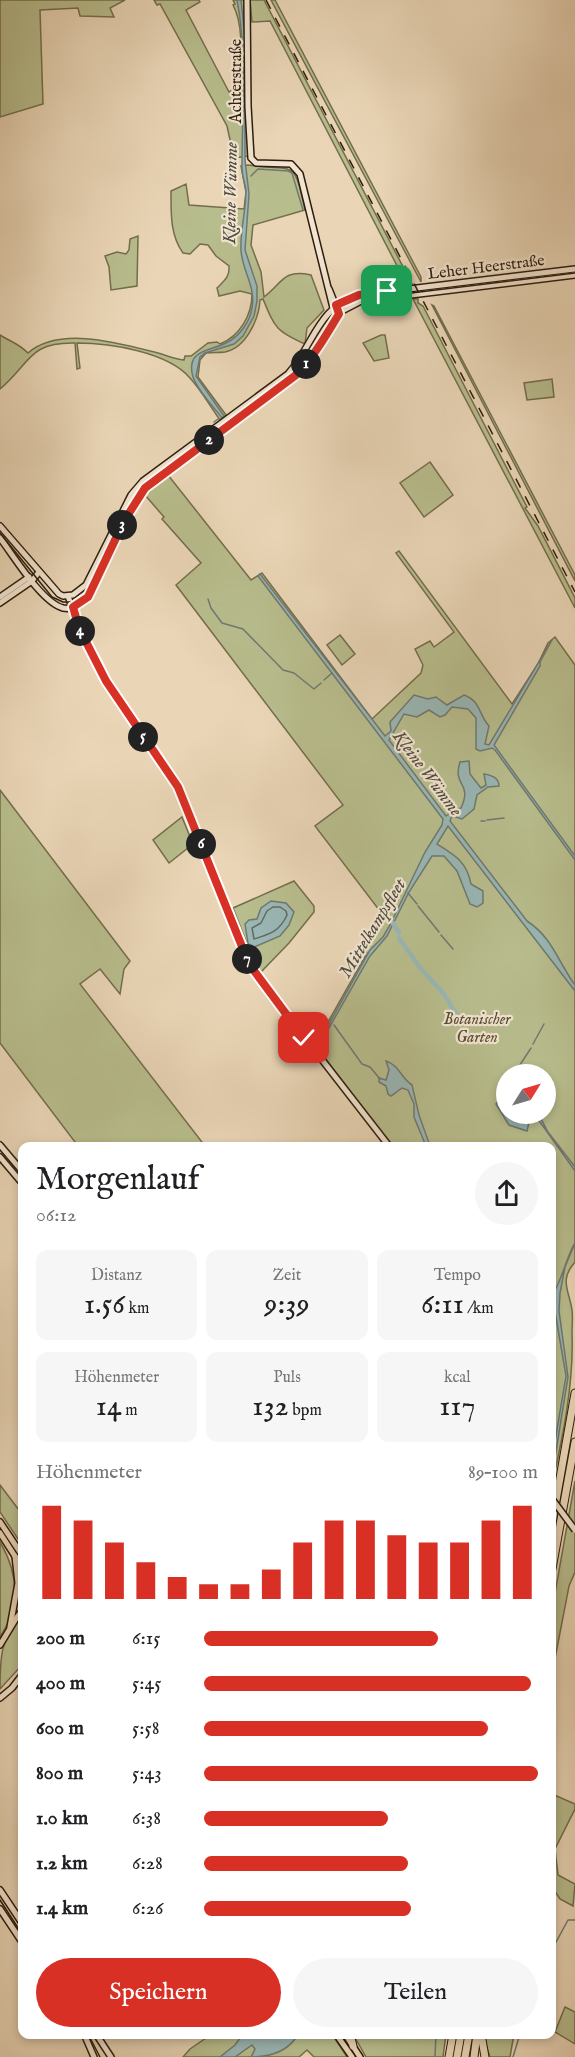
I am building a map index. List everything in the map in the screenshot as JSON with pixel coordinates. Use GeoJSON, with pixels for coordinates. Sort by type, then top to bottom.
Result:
{"type":"FeatureCollection","features":[{"type":"Feature","properties":{"kind":"highway"},"geometry":{"type":"LineString","coordinates":[[556,1500],[575,1393]]}},
{"type":"Feature","properties":{"kind":"highway"},"geometry":{"type":"LineString","coordinates":[[556,1546],[575,1442]]}},
{"type":"Feature","properties":{"kind":"highway"},"geometry":{"type":"LineString","coordinates":[[565,1495],[575,1461]]}},
{"type":"Feature","properties":{"kind":"highway"},"geometry":{"type":"LineString","coordinates":[[351,2039],[353,2046]]}},
{"type":"Feature","properties":{"kind":"highway"},"geometry":{"type":"LineString","coordinates":[[449,2057],[452,2039]]}},
{"type":"Feature","properties":{"kind":"highway"},"geometry":{"type":"LineString","coordinates":[[457,2057],[460,2039]]}},
{"type":"Feature","properties":{"kind":"highway"},"geometry":{"type":"LineString","coordinates":[[465,2057],[468,2039]]}},
{"type":"Feature","properties":{"kind":"highway"},"geometry":{"type":"LineString","coordinates":[[474,2057],[478,2039]]}},
{"type":"Feature","properties":{"kind":"highway"},"geometry":{"type":"LineString","coordinates":[[480,2039],[485,2057]]}},
{"type":"Feature","properties":{"kind":"main road","name":"Achterstraße"},"geometry":{"type":"LineString","coordinates":[[247,0],[249,150],[253,161],[261,164],[286,163],[297,169],[300,174],[334,307]]}},
{"type":"Feature","properties":{"kind":"main road","name":"Leher Heerstraße"},"geometry":{"type":"LineString","coordinates":[[334,307],[359,295],[575,269]]}},
{"type":"Feature","properties":{"kind":"main road","name":"Leher Heerstraße"},"geometry":{"type":"LineString","coordinates":[[338,317],[361,301],[575,275]]}},
{"type":"Feature","properties":{"kind":"main road"},"geometry":{"type":"LineString","coordinates":[[0,526],[59,594],[68,596],[74,594],[86,585],[120,516],[138,486],[288,374],[300,359],[321,321],[334,307],[338,317],[317,350],[296,375],[145,488],[124,521],[88,597],[73,607],[57,606],[30,579],[0,538]]}},
{"type":"Feature","properties":{"kind":"main road"},"geometry":{"type":"LineString","coordinates":[[0,603],[39,572]]}},
{"type":"Feature","properties":{"kind":"main road"},"geometry":{"type":"LineString","coordinates":[[0,597],[30,579]]}},
{"type":"Feature","properties":{"kind":"main road"},"geometry":{"type":"LineString","coordinates":[[37,587],[40,581],[48,581]]}},
{"type":"Feature","properties":{"kind":"main road"},"geometry":{"type":"LineString","coordinates":[[68,596],[79,628],[106,681],[178,787],[253,971],[386,1142]]}},
{"type":"Feature","properties":{"kind":"main road"},"geometry":{"type":"LineString","coordinates":[[0,1145],[18,1166]]}},
{"type":"Feature","properties":{"kind":"main road"},"geometry":{"type":"LineString","coordinates":[[0,1157],[18,1178]]}},
{"type":"Feature","properties":{"kind":"main road"},"geometry":{"type":"LineString","coordinates":[[556,1504],[575,1530]]}},
{"type":"Feature","properties":{"kind":"main road"},"geometry":{"type":"LineString","coordinates":[[0,1522],[18,1550]]}},
{"type":"Feature","properties":{"kind":"main road"},"geometry":{"type":"LineString","coordinates":[[0,1533],[18,1561]]}},
{"type":"Feature","properties":{"kind":"main road"},"geometry":{"type":"LineString","coordinates":[[12,1540],[18,1544]]}},
{"type":"Feature","properties":{"kind":"main road"},"geometry":{"type":"LineString","coordinates":[[10,1627],[18,1583],[15,1556]]}},
{"type":"Feature","properties":{"kind":"main road"},"geometry":{"type":"LineString","coordinates":[[0,1645],[18,1616]]}},
{"type":"Feature","properties":{"kind":"main road"},"geometry":{"type":"LineString","coordinates":[[0,1698],[18,1680]]}},
{"type":"Feature","properties":{"kind":"main road"},"geometry":{"type":"LineString","coordinates":[[0,1890],[18,1917]]}},
{"type":"Feature","properties":{"kind":"main road"},"geometry":{"type":"LineString","coordinates":[[0,1909],[18,1936]]}},
{"type":"Feature","properties":{"kind":"main road"},"geometry":{"type":"LineString","coordinates":[[86,2039],[94,2057]]}},
{"type":"Feature","properties":{"kind":"main road"},"geometry":{"type":"LineString","coordinates":[[99,2039],[111,2057]]}},
{"type":"Feature","properties":{"kind":"main road"},"geometry":{"type":"LineString","coordinates":[[339,2039],[352,2057]]}},
{"type":"Feature","properties":{"kind":"main road"},"geometry":{"type":"LineString","coordinates":[[348,2039],[360,2057]]}},
{"type":"Feature","properties":{"kind":"green space"},"geometry":{"type":"Polygon","coordinates":[[[0,0],[125,0],[110,8],[114,17],[80,16],[78,8],[40,10],[43,104],[0,117],[0,0]]]}},
{"type":"Feature","properties":{"kind":"green space"},"geometry":{"type":"Polygon","coordinates":[[[154,0],[199,0],[200,2],[186,10],[229,92],[239,85],[241,55],[239,24],[233,0],[244,0],[248,156],[234,158],[227,126],[160,4],[157,5],[154,0]]]}},
{"type":"Feature","properties":{"kind":"green space"},"geometry":{"type":"Polygon","coordinates":[[[250,0],[264,0],[412,284],[407,285],[270,21],[252,22],[250,0]]]}},
{"type":"Feature","properties":{"kind":"green space"},"geometry":{"type":"Polygon","coordinates":[[[271,0],[275,0],[421,277],[421,282],[271,0]]]}},
{"type":"Feature","properties":{"kind":"green space"},"geometry":{"type":"Polygon","coordinates":[[[241,166],[290,170],[295,174],[298,182],[305,210],[253,225],[251,245],[261,272],[264,297],[288,276],[311,275],[324,310],[307,328],[305,344],[282,332],[274,323],[263,299],[260,300],[254,324],[239,345],[225,352],[206,353],[200,360],[198,377],[226,415],[220,420],[202,393],[180,369],[153,356],[121,347],[77,343],[80,368],[77,369],[75,343],[48,346],[32,356],[0,389],[0,335],[28,353],[41,345],[74,338],[109,342],[184,360],[185,356],[191,356],[208,343],[220,344],[233,336],[247,317],[252,294],[240,291],[219,296],[217,288],[227,276],[229,266],[216,256],[208,245],[200,244],[190,254],[183,253],[173,231],[171,191],[186,184],[189,205],[244,209],[246,192],[241,166]]]}},
{"type":"Feature","properties":{"kind":"green space"},"geometry":{"type":"Polygon","coordinates":[[[138,236],[137,286],[111,290],[109,267],[105,256],[117,252],[126,254],[129,250],[130,239],[138,236]]]}},
{"type":"Feature","properties":{"kind":"green space"},"geometry":{"type":"Polygon","coordinates":[[[413,299],[418,299],[418,303],[423,306],[527,507],[525,508],[538,526],[575,598],[575,608],[413,299]]]}},
{"type":"Feature","properties":{"kind":"green space"},"geometry":{"type":"Polygon","coordinates":[[[432,305],[575,575],[575,581],[432,305]]]}},
{"type":"Feature","properties":{"kind":"green space"},"geometry":{"type":"Polygon","coordinates":[[[385,335],[389,358],[374,361],[363,343],[385,335]]]}},
{"type":"Feature","properties":{"kind":"green space"},"geometry":{"type":"Polygon","coordinates":[[[552,379],[554,397],[527,400],[524,383],[552,379]]]}},
{"type":"Feature","properties":{"kind":"green space"},"geometry":{"type":"Polygon","coordinates":[[[430,462],[453,495],[424,517],[400,483],[430,462]]]}},
{"type":"Feature","properties":{"kind":"green space","name":"Botanischer Garten"},"geometry":{"type":"Polygon","coordinates":[[[168,475],[251,580],[262,573],[372,719],[421,673],[423,665],[415,649],[430,641],[434,647],[454,632],[396,553],[399,551],[512,704],[538,664],[548,643],[555,637],[575,665],[575,1262],[566,1280],[572,1315],[571,1371],[564,1429],[556,1466],[556,1142],[389,1142],[315,1045],[367,953],[365,951],[383,915],[315,826],[343,805],[176,585],[201,563],[162,519],[164,517],[145,495],[168,475]]]}},
{"type":"Feature","properties":{"kind":"green space"},"geometry":{"type":"Polygon","coordinates":[[[340,635],[355,654],[342,665],[327,645],[340,635]]]}},
{"type":"Feature","properties":{"kind":"green space"},"geometry":{"type":"Polygon","coordinates":[[[0,790],[130,961],[124,969],[120,994],[100,969],[80,984],[202,1142],[75,1142],[0,1043],[0,790]]]}},
{"type":"Feature","properties":{"kind":"green space"},"geometry":{"type":"Polygon","coordinates":[[[182,817],[193,844],[169,863],[153,840],[182,817]]]}},
{"type":"Feature","properties":{"kind":"green space"},"geometry":{"type":"Polygon","coordinates":[[[294,881],[314,906],[314,912],[261,972],[253,959],[233,908],[294,881]]]}},
{"type":"Feature","properties":{"kind":"green space"},"geometry":{"type":"Polygon","coordinates":[[[575,1481],[575,1572],[569,1586],[556,1653],[556,1588],[575,1481]]]}},
{"type":"Feature","properties":{"kind":"green space"},"geometry":{"type":"Polygon","coordinates":[[[0,1485],[18,1509],[18,1539],[0,1512],[0,1485]]]}},
{"type":"Feature","properties":{"kind":"green space"},"geometry":{"type":"Polygon","coordinates":[[[0,1542],[11,1566],[15,1590],[11,1613],[0,1637],[0,1542]]]}},
{"type":"Feature","properties":{"kind":"green space"},"geometry":{"type":"Polygon","coordinates":[[[18,1620],[18,1669],[0,1689],[1,1659],[5,1640],[18,1620]]]}},
{"type":"Feature","properties":{"kind":"green space"},"geometry":{"type":"Polygon","coordinates":[[[556,1796],[575,1804],[575,1809],[556,1847],[556,1796]]]}},
{"type":"Feature","properties":{"kind":"green space"},"geometry":{"type":"Polygon","coordinates":[[[556,1858],[558,1875],[575,1884],[573,1906],[560,1899],[556,1893],[556,1858]]]}},
{"type":"Feature","properties":{"kind":"green space"},"geometry":{"type":"Polygon","coordinates":[[[565,2007],[575,2012],[575,2044],[556,2033],[565,2007]]]}},
{"type":"Feature","properties":{"kind":"green space"},"geometry":{"type":"Polygon","coordinates":[[[205,2039],[335,2039],[347,2057],[314,2057],[307,2050],[299,2057],[183,2057],[205,2039]]]}},
{"type":"Feature","properties":{"kind":"green space"},"geometry":{"type":"Polygon","coordinates":[[[356,2039],[445,2039],[443,2057],[366,2057],[356,2039]]]}},
{"type":"Feature","properties":{"kind":"green space"},"geometry":{"type":"Polygon","coordinates":[[[485,2039],[513,2039],[510,2057],[490,2057],[485,2039]]]}},
{"type":"Feature","properties":{"kind":"water"},"geometry":{"type":"Polygon","coordinates":[[[237,0],[241,0],[245,39],[245,160],[249,194],[245,250],[257,286],[257,301],[254,316],[243,336],[234,344],[205,353],[200,357],[196,376],[224,416],[222,418],[198,388],[192,368],[196,356],[226,343],[239,333],[249,319],[253,300],[241,250],[246,191],[242,167],[242,39],[237,0]]]}},
{"type":"Feature","properties":{"kind":"water"},"geometry":{"type":"Polygon","coordinates":[[[260,574],[385,736],[391,731],[390,722],[414,695],[428,699],[436,697],[447,705],[464,695],[474,701],[489,726],[485,744],[489,745],[552,640],[540,666],[494,745],[575,856],[575,860],[495,750],[492,748],[480,751],[476,749],[476,718],[468,709],[452,707],[440,717],[429,710],[417,717],[404,714],[389,740],[446,816],[461,808],[464,800],[464,789],[458,776],[460,762],[469,761],[470,774],[481,788],[486,785],[484,774],[498,781],[499,786],[488,787],[477,795],[474,809],[462,819],[452,816],[450,821],[527,921],[549,943],[575,985],[575,991],[448,826],[437,844],[455,856],[467,870],[471,884],[483,891],[483,903],[477,907],[470,904],[457,871],[444,856],[432,856],[409,892],[387,936],[370,956],[319,1042],[370,950],[383,937],[390,925],[443,819],[258,576],[260,574]]]}},
{"type":"Feature","properties":{"kind":"water"},"geometry":{"type":"Polygon","coordinates":[[[271,901],[286,903],[294,912],[289,925],[280,936],[252,948],[248,943],[245,924],[249,920],[257,919],[261,908],[271,901]]]}},
{"type":"Feature","properties":{"kind":"water"},"geometry":{"type":"Polygon","coordinates":[[[386,1061],[394,1065],[412,1085],[429,1142],[424,1142],[414,1117],[414,1104],[408,1090],[402,1088],[391,1096],[386,1086],[379,1082],[379,1078],[386,1080],[389,1070],[386,1061]]]}},
{"type":"Feature","properties":{"kind":"water"},"geometry":{"type":"Polygon","coordinates":[[[508,1124],[529,1124],[527,1131],[508,1124]]]}},
{"type":"Feature","properties":{"kind":"water"},"geometry":{"type":"Polygon","coordinates":[[[541,1124],[544,1124],[554,1142],[541,1124]]]}},
{"type":"Feature","properties":{"kind":"water"},"geometry":{"type":"Polygon","coordinates":[[[556,1142],[575,1167],[575,1171],[556,1142]]]}},
{"type":"Feature","properties":{"kind":"water"},"geometry":{"type":"Polygon","coordinates":[[[575,1243],[565,1267],[560,1293],[559,1311],[568,1377],[556,1451],[556,1435],[566,1376],[556,1317],[556,1288],[575,1243]]]}},
{"type":"Feature","properties":{"kind":"water"},"geometry":{"type":"Polygon","coordinates":[[[239,2039],[295,2039],[283,2050],[271,2055],[251,2057],[255,2049],[252,2045],[235,2057],[220,2057],[239,2039]]]}},
{"type":"Feature","properties":{"kind":"waterway"},"geometry":{"type":"LineString","coordinates":[[251,176],[258,169],[292,173],[303,210]]}},
{"type":"Feature","properties":{"kind":"waterway"},"geometry":{"type":"LineString","coordinates":[[214,422],[218,419]]}},
{"type":"Feature","properties":{"kind":"waterway"},"geometry":{"type":"LineString","coordinates":[[208,599],[211,608],[222,623],[243,629],[283,670],[294,673],[314,689],[321,683]]}},
{"type":"Feature","properties":{"kind":"waterway"},"geometry":{"type":"LineString","coordinates":[[324,680],[332,673]]}},
{"type":"Feature","properties":{"kind":"waterway"},"geometry":{"type":"LineString","coordinates":[[487,820],[504,818]]}},
{"type":"Feature","properties":{"kind":"waterway","name":"Mittelkampsfleet"},"geometry":{"type":"LineString","coordinates":[[408,893],[417,904]]}},
{"type":"Feature","properties":{"kind":"waterway"},"geometry":{"type":"LineString","coordinates":[[418,906],[439,932]]}},
{"type":"Feature","properties":{"kind":"waterway","name":"Mittelkampsfleet"},"geometry":{"type":"LineString","coordinates":[[393,923],[399,933]]}},
{"type":"Feature","properties":{"kind":"waterway"},"geometry":{"type":"LineString","coordinates":[[441,935],[453,949]]}},
{"type":"Feature","properties":{"kind":"waterway"},"geometry":{"type":"LineString","coordinates":[[399,938],[421,969],[444,994],[458,1017]]}},
{"type":"Feature","properties":{"kind":"waterway"},"geometry":{"type":"LineString","coordinates":[[533,1044],[544,1024]]}},
{"type":"Feature","properties":{"kind":"waterway"},"geometry":{"type":"LineString","coordinates":[[334,1025],[362,1064],[370,1067],[380,1079]]}},
{"type":"Feature","properties":{"kind":"waterway"},"geometry":{"type":"LineString","coordinates":[[521,1064],[531,1048]]}},
{"type":"Feature","properties":{"kind":"waterway"},"geometry":{"type":"LineString","coordinates":[[556,1942],[568,1920],[575,1920]]}},
{"type":"Feature","properties":{"kind":"waterway","name":"Kleine Wümme"},"geometry":{"type":"LineString","coordinates":[[435,2057],[436,2039]]}},
{"type":"Feature","properties":{"kind":"waterway"},"geometry":{"type":"LineString","coordinates":[[513,2057],[518,2039]]}},
{"type":"Feature","properties":{"kind":"tram line"},"geometry":{"type":"LineString","coordinates":[[0,533],[52,597],[63,602],[79,600],[88,592],[128,510],[144,486],[181,456],[280,387],[305,360],[332,318],[350,303],[362,299],[575,273]]}},
{"type":"Feature","properties":{"kind":"tram line"},"geometry":{"type":"LineString","coordinates":[[0,1900],[18,1928]]}},
{"type":"Feature","properties":{"kind":"tram line"},"geometry":{"type":"LineString","coordinates":[[91,2039],[100,2057]]}},
{"type":"Feature","properties":{"kind":"railway"},"geometry":{"type":"LineString","coordinates":[[266,0],[575,592]]}},
{"type":"Feature","properties":{"kind":"route"},"geometry":{"type":"LineString","coordinates":[[304,1038],[249,964],[178,787],[106,681],[79,628],[73,607],[88,597],[124,521],[145,488],[170,467],[296,375],[312,357],[339,314],[336,305],[359,295],[387,291]]}}]}
